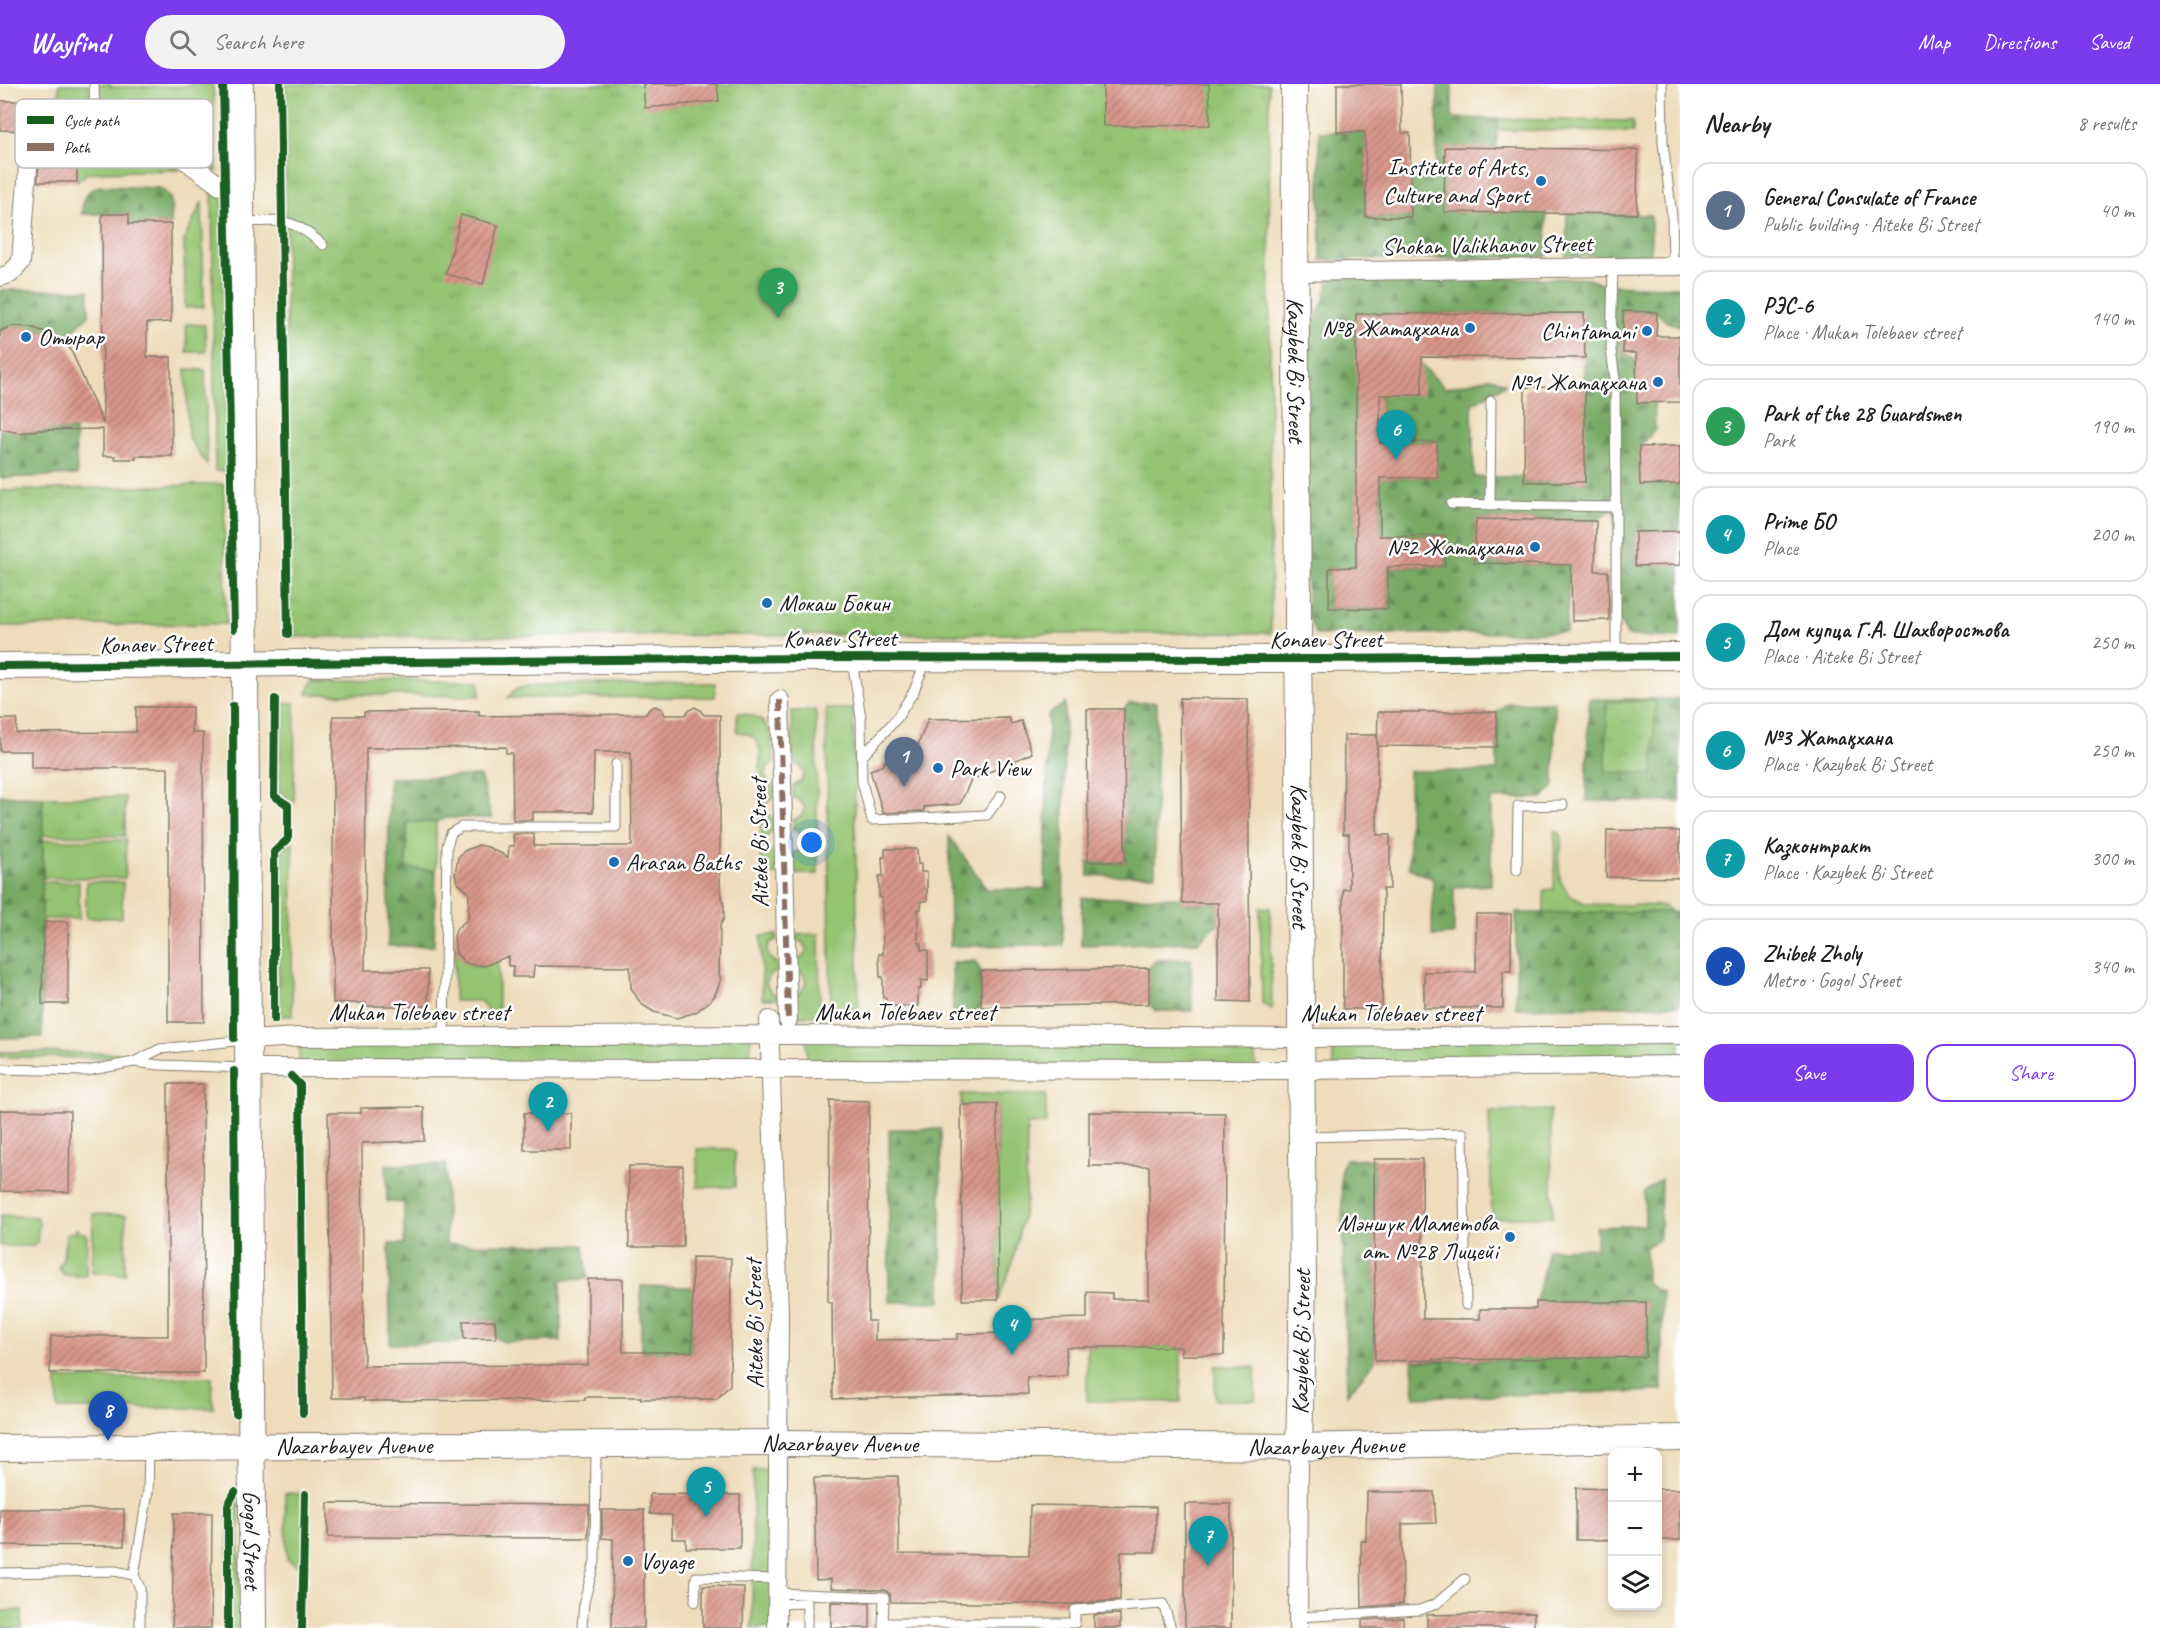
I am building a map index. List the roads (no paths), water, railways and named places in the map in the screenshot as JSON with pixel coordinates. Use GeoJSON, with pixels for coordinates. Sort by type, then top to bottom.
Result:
{"type":"FeatureCollection","features":[{"type":"Feature","properties":{"kind":"street","name":"Gogol Street"},"geometry":{"type":"LineString","coordinates":[[240,84],[253,1628]]}},
{"type":"Feature","properties":{"kind":"street","name":"Kazybek Bi Street"},"geometry":{"type":"LineString","coordinates":[[1294,84],[1303,1281],[1298,1622]]}},
{"type":"Feature","properties":{"kind":"street"},"geometry":{"type":"LineString","coordinates":[[0,277],[10,274],[21,262],[28,168]]}},
{"type":"Feature","properties":{"kind":"street"},"geometry":{"type":"LineString","coordinates":[[196,168],[220,186],[241,185]]}},
{"type":"Feature","properties":{"kind":"street","name":"Shokan Valikhanov Street"},"geometry":{"type":"LineString","coordinates":[[1295,272],[1676,266]]}},
{"type":"Feature","properties":{"kind":"street","name":"Konaev Street"},"geometry":{"type":"LineString","coordinates":[[0,666],[852,658],[1298,659],[1680,656]]}},
{"type":"Feature","properties":{"kind":"street","name":"Aiteke Bi Street"},"geometry":{"type":"LineString","coordinates":[[777,1628],[779,1313],[772,1069],[775,1025],[780,700]]}},
{"type":"Feature","properties":{"kind":"street","name":"Mukan Tolebaev street"},"geometry":{"type":"LineString","coordinates":[[248,1040],[775,1025],[1301,1038],[1680,1035]]}},
{"type":"Feature","properties":{"kind":"street","name":"Mukan Tolebaev street"},"geometry":{"type":"LineString","coordinates":[[249,1068],[1301,1070],[1680,1065]]}},
{"type":"Feature","properties":{"kind":"street","name":"Nazarbayev Avenue"},"geometry":{"type":"LineString","coordinates":[[0,1448],[778,1443],[1299,1447],[1680,1438]]}},
{"type":"Feature","properties":{"kind":"lane"},"geometry":{"type":"LineString","coordinates":[[94,84],[94,99]]}},
{"type":"Feature","properties":{"kind":"lane"},"geometry":{"type":"LineString","coordinates":[[1662,84],[1663,142],[1676,266]]}},
{"type":"Feature","properties":{"kind":"lane"},"geometry":{"type":"LineString","coordinates":[[241,222],[294,224],[303,228],[323,245]]}},
{"type":"Feature","properties":{"kind":"lane"},"geometry":{"type":"LineString","coordinates":[[1612,267],[1611,350],[1615,379],[1616,657]]}},
{"type":"Feature","properties":{"kind":"lane"},"geometry":{"type":"LineString","coordinates":[[1490,505],[1491,401]]}},
{"type":"Feature","properties":{"kind":"lane"},"geometry":{"type":"LineString","coordinates":[[1451,504],[1616,507]]}},
{"type":"Feature","properties":{"kind":"lane"},"geometry":{"type":"LineString","coordinates":[[852,658],[861,717],[862,782],[872,820],[987,815],[1001,796]]}},
{"type":"Feature","properties":{"kind":"lane"},"geometry":{"type":"LineString","coordinates":[[862,757],[897,717],[914,691],[927,658]]}},
{"type":"Feature","properties":{"kind":"lane"},"geometry":{"type":"LineString","coordinates":[[444,1036],[447,846],[451,833],[461,827],[616,826],[616,764]]}},
{"type":"Feature","properties":{"kind":"lane"},"geometry":{"type":"LineString","coordinates":[[1517,870],[1518,806],[1563,805]]}},
{"type":"Feature","properties":{"kind":"lane","name":"Mukan Tolebaev street"},"geometry":{"type":"LineString","coordinates":[[0,1070],[87,1071],[134,1062],[160,1049],[248,1040]]}},
{"type":"Feature","properties":{"kind":"lane","name":"Mukan Tolebaev street"},"geometry":{"type":"LineString","coordinates":[[134,1062],[249,1068]]}},
{"type":"Feature","properties":{"kind":"lane"},"geometry":{"type":"LineString","coordinates":[[1302,1137],[1463,1133],[1466,1305]]}},
{"type":"Feature","properties":{"kind":"lane"},"geometry":{"type":"LineString","coordinates":[[582,1628],[584,1602],[595,1561],[596,1445]]}},
{"type":"Feature","properties":{"kind":"lane"},"geometry":{"type":"LineString","coordinates":[[140,1628],[140,1588],[134,1575],[148,1492],[149,1448]]}},
{"type":"Feature","properties":{"kind":"lane"},"geometry":{"type":"LineString","coordinates":[[0,1573],[115,1571],[134,1575]]}},
{"type":"Feature","properties":{"kind":"lane"},"geometry":{"type":"LineString","coordinates":[[695,1602],[696,1577],[777,1592],[884,1597],[884,1625],[1075,1623],[1075,1610],[1163,1604],[1171,1628]]}},
{"type":"Feature","properties":{"kind":"lane"},"geometry":{"type":"LineString","coordinates":[[1298,1622],[1420,1610],[1436,1604],[1465,1579]]}},
{"type":"Feature","properties":{"kind":"lane"},"geometry":{"type":"LineString","coordinates":[[777,1592],[807,1604],[807,1628]]}},
{"type":"Feature","properties":{"kind":"place","name":"Institute of Arts, Culture and Sport"},"geometry":{"type":"Point","coordinates":[1541,181]}},
{"type":"Feature","properties":{"kind":"place","name":"Park of the 28 Guardsmen"},"geometry":{"type":"Point","coordinates":[778,318]}},
{"type":"Feature","properties":{"kind":"place","name":"№8 Жатақхана"},"geometry":{"type":"Point","coordinates":[1470,328]}},
{"type":"Feature","properties":{"kind":"place","name":"Chintamani"},"geometry":{"type":"Point","coordinates":[1647,331]}},
{"type":"Feature","properties":{"kind":"place","name":"Отырар"},"geometry":{"type":"Point","coordinates":[26,337]}},
{"type":"Feature","properties":{"kind":"place","name":"№1 Жатақхана"},"geometry":{"type":"Point","coordinates":[1658,382]}},
{"type":"Feature","properties":{"kind":"place","name":"№3 Жатақхана"},"geometry":{"type":"Point","coordinates":[1396,460]}},
{"type":"Feature","properties":{"kind":"place","name":"№2 Жатақхана"},"geometry":{"type":"Point","coordinates":[1535,547]}},
{"type":"Feature","properties":{"kind":"place","name":"Мокаш Бокин"},"geometry":{"type":"Point","coordinates":[767,603]}},
{"type":"Feature","properties":{"kind":"place","name":"Park View"},"geometry":{"type":"Point","coordinates":[938,768]}},
{"type":"Feature","properties":{"kind":"place","name":"General Consulate of France"},"geometry":{"type":"Point","coordinates":[904,787]}},
{"type":"Feature","properties":{"kind":"place","name":"Arasan Baths"},"geometry":{"type":"Point","coordinates":[614,862]}},
{"type":"Feature","properties":{"kind":"place","name":"РЭС-6"},"geometry":{"type":"Point","coordinates":[548,1132]}},
{"type":"Feature","properties":{"kind":"place","name":"Мәншүк Маметова ат. №28 Лицейі"},"geometry":{"type":"Point","coordinates":[1510,1237]}},
{"type":"Feature","properties":{"kind":"place","name":"Prime БО"},"geometry":{"type":"Point","coordinates":[1012,1355]}},
{"type":"Feature","properties":{"kind":"place","name":"Zhibek Zholy"},"geometry":{"type":"Point","coordinates":[108,1441]}},
{"type":"Feature","properties":{"kind":"place","name":"Дом купца Г.А. Шахворостова"},"geometry":{"type":"Point","coordinates":[706,1517]}},
{"type":"Feature","properties":{"kind":"place","name":"Voyage"},"geometry":{"type":"Point","coordinates":[628,1561]}},
{"type":"Feature","properties":{"kind":"place","name":"Казконтракт"},"geometry":{"type":"Point","coordinates":[1208,1566]}}]}
